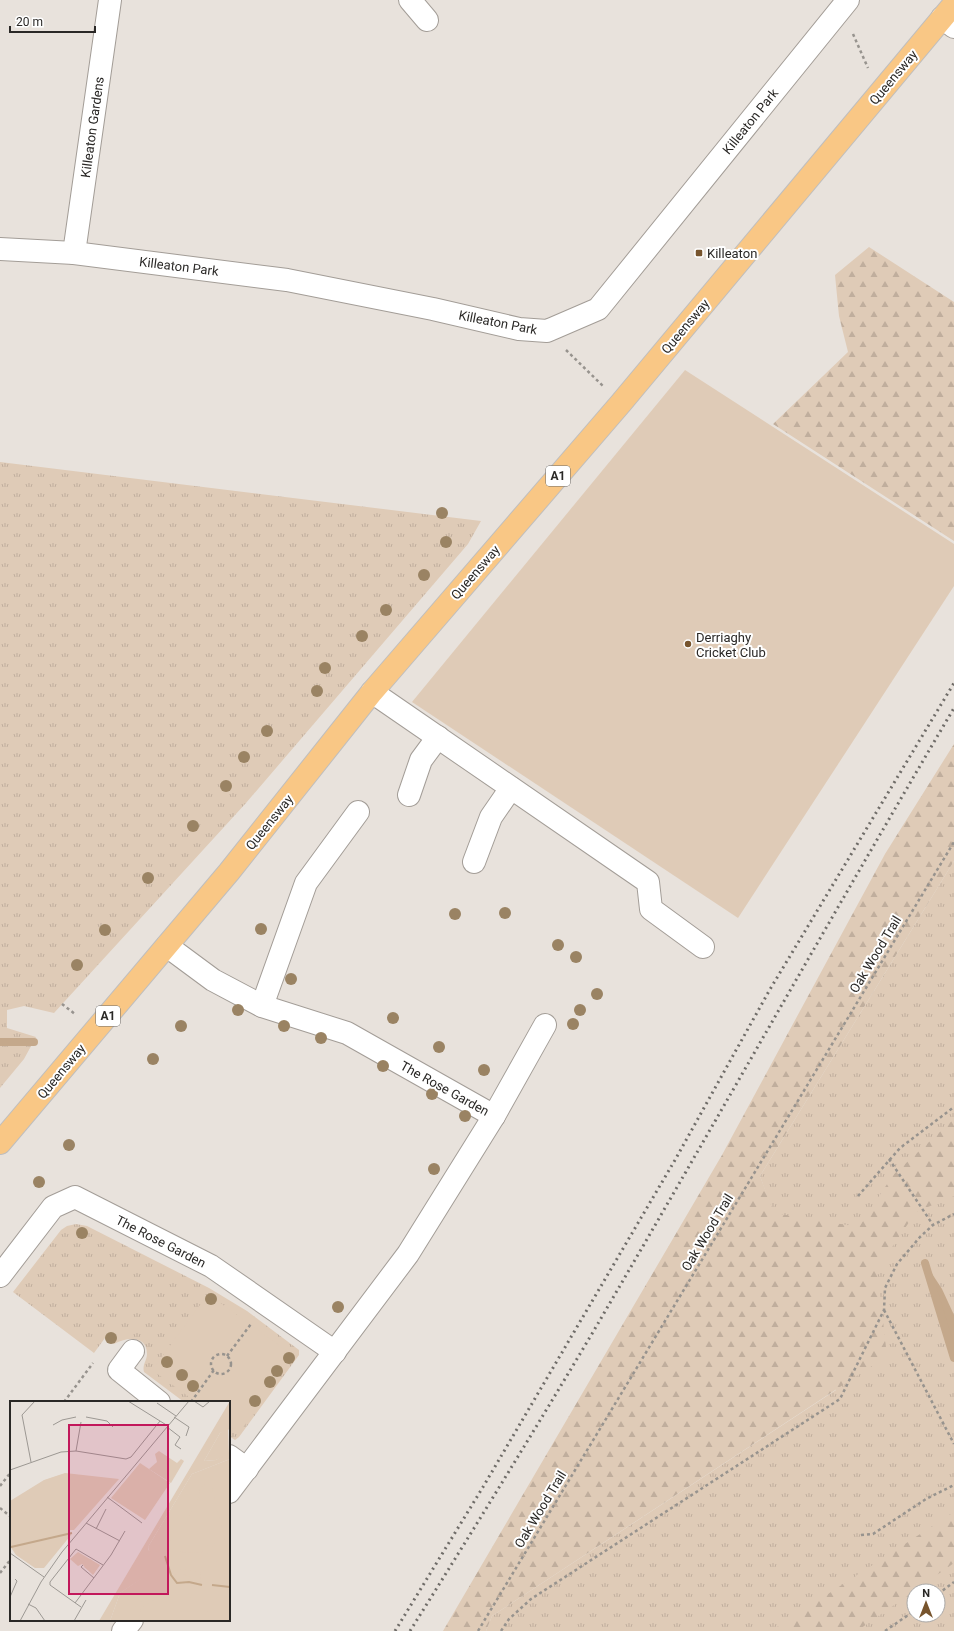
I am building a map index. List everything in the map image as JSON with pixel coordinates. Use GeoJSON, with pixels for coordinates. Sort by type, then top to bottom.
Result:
{"type":"FeatureCollection","features":[{"type":"Feature","properties":{"kind":"main road","name":"Queensway"},"geometry":{"type":"LineString","coordinates":[[0,1143],[229,872],[372,692],[621,403],[948,11]]}},
{"type":"Feature","properties":{"kind":"street","name":"Killeaton Gardens"},"geometry":{"type":"LineString","coordinates":[[74,253],[110,0]]}},
{"type":"Feature","properties":{"kind":"street"},"geometry":{"type":"LineString","coordinates":[[410,0],[427,20]]}},
{"type":"Feature","properties":{"kind":"street","name":"Killeaton Park"},"geometry":{"type":"LineString","coordinates":[[0,250],[74,253],[287,280],[433,309],[519,329],[547,331],[598,309],[845,4]]}},
{"type":"Feature","properties":{"kind":"street"},"geometry":{"type":"LineString","coordinates":[[372,692],[648,882],[651,909],[703,947]]}},
{"type":"Feature","properties":{"kind":"street"},"geometry":{"type":"LineString","coordinates":[[409,795],[421,760],[438,737]]}},
{"type":"Feature","properties":{"kind":"street"},"geometry":{"type":"LineString","coordinates":[[474,862],[491,817],[511,788]]}},
{"type":"Feature","properties":{"kind":"street"},"geometry":{"type":"LineString","coordinates":[[262,1006],[306,883],[358,812]]}},
{"type":"Feature","properties":{"kind":"street","name":"The Rose Garden"},"geometry":{"type":"LineString","coordinates":[[167,946],[213,980],[262,1006],[347,1033],[494,1116]]}},
{"type":"Feature","properties":{"kind":"street","name":"The Rose Garden"},"geometry":{"type":"LineString","coordinates":[[230,1491],[408,1254],[494,1116],[545,1025]]}},
{"type":"Feature","properties":{"kind":"street","name":"The Rose Garden"},"geometry":{"type":"LineString","coordinates":[[0,1276],[52,1207],[75,1197],[211,1266],[335,1352]]}},
{"type":"Feature","properties":{"kind":"street"},"geometry":{"type":"LineString","coordinates":[[133,1351],[119,1370],[159,1401]]}},
{"type":"Feature","properties":{"kind":"street"},"geometry":{"type":"LineString","coordinates":[[230,1457],[247,1469]]}},
{"type":"Feature","properties":{"kind":"street"},"geometry":{"type":"LineString","coordinates":[[123,1631],[131,1621]]}},
{"type":"Feature","properties":{"kind":"path"},"geometry":{"type":"LineString","coordinates":[[845,4],[879,94]]}},
{"type":"Feature","properties":{"kind":"path"},"geometry":{"type":"LineString","coordinates":[[547,331],[621,403]]}},
{"type":"Feature","properties":{"kind":"path","name":"Oak Wood Trail"},"geometry":{"type":"LineString","coordinates":[[478,1631],[954,842]]}},
{"type":"Feature","properties":{"kind":"path"},"geometry":{"type":"LineString","coordinates":[[858,1196],[900,1148],[954,1107]]}},
{"type":"Feature","properties":{"kind":"path"},"geometry":{"type":"LineString","coordinates":[[889,1159],[933,1225]]}},
{"type":"Feature","properties":{"kind":"path"},"geometry":{"type":"LineString","coordinates":[[501,1631],[509,1619],[531,1599],[840,1399],[884,1310],[885,1288],[897,1264],[933,1225],[954,1214]]}},
{"type":"Feature","properties":{"kind":"path"},"geometry":{"type":"LineString","coordinates":[[227,1356],[266,1304]]}},
{"type":"Feature","properties":{"kind":"path"},"geometry":{"type":"LineString","coordinates":[[884,1310],[954,1444]]}},
{"type":"Feature","properties":{"kind":"path"},"geometry":{"type":"LineString","coordinates":[[65,1401],[101,1352],[119,1370]]}},
{"type":"Feature","properties":{"kind":"path"},"geometry":{"type":"LineString","coordinates":[[221,1353],[227,1356],[230,1361],[228,1370],[223,1373],[214,1370],[211,1365],[215,1356],[221,1353]]}},
{"type":"Feature","properties":{"kind":"path"},"geometry":{"type":"LineString","coordinates":[[192,1401],[214,1370]]}},
{"type":"Feature","properties":{"kind":"path"},"geometry":{"type":"LineString","coordinates":[[0,1486],[10,1473]]}},
{"type":"Feature","properties":{"kind":"path"},"geometry":{"type":"LineString","coordinates":[[861,1535],[873,1534],[926,1499],[954,1485]]}},
{"type":"Feature","properties":{"kind":"path"},"geometry":{"type":"LineString","coordinates":[[0,1508],[10,1515]]}},
{"type":"Feature","properties":{"kind":"path"},"geometry":{"type":"LineString","coordinates":[[0,1573],[10,1560]]}},
{"type":"Feature","properties":{"kind":"path"},"geometry":{"type":"LineString","coordinates":[[885,1631],[906,1617]]}},
{"type":"Feature","properties":{"kind":"green space"},"geometry":{"type":"Polygon","coordinates":[[[869,247],[954,302],[954,541],[773,424],[848,352],[839,316],[835,275],[869,247]]]}},
{"type":"Feature","properties":{"kind":"green space","name":"Derriaghy Cricket Club"},"geometry":{"type":"Polygon","coordinates":[[[685,370],[954,544],[954,586],[738,918],[412,702],[685,370]]]}},
{"type":"Feature","properties":{"kind":"green space"},"geometry":{"type":"Polygon","coordinates":[[[0,462],[481,521],[468,544],[246,803],[54,1013],[24,1006],[7,1010],[7,1028],[36,1037],[24,1059],[0,1088],[0,462]]]}},
{"type":"Feature","properties":{"kind":"green space"},"geometry":{"type":"Polygon","coordinates":[[[954,744],[954,861],[760,1176],[774,1213],[859,1227],[893,1175],[954,1119],[954,1196],[916,1212],[877,1269],[887,1356],[492,1616],[486,1631],[443,1631],[722,1155],[885,854],[954,744]]]}},
{"type":"Feature","properties":{"kind":"green space"},"geometry":{"type":"Polygon","coordinates":[[[954,861],[954,1631],[486,1631],[492,1616],[836,1390],[760,1176],[954,861]]]}},
{"type":"Feature","properties":{"kind":"green space"},"geometry":{"type":"Polygon","coordinates":[[[76,1224],[87,1226],[209,1288],[247,1311],[299,1350],[299,1355],[239,1437],[235,1440],[230,1437],[230,1401],[183,1401],[144,1372],[147,1354],[144,1343],[135,1339],[130,1339],[114,1344],[105,1338],[94,1353],[13,1292],[61,1230],[67,1226],[76,1224]]]}},
{"type":"Feature","properties":{"kind":"green space"},"geometry":{"type":"Polygon","coordinates":[[[208,1294],[294,1356],[239,1433],[230,1427],[230,1401],[195,1401],[152,1370],[208,1294]]]}},
{"type":"Feature","properties":{"kind":"green space"},"geometry":{"type":"Polygon","coordinates":[[[954,1512],[954,1563],[925,1583],[906,1583],[906,1597],[857,1631],[771,1631],[954,1512]]]}},
{"type":"Feature","properties":{"kind":"shaded area"},"geometry":{"type":"Polygon","coordinates":[[[925,1263],[942,1289],[954,1315],[954,1358],[925,1263]]]}},
{"type":"Feature","properties":{"kind":"waterway"},"geometry":{"type":"LineString","coordinates":[[0,1042],[34,1042]]}},
{"type":"Feature","properties":{"kind":"waterway"},"geometry":{"type":"LineString","coordinates":[[925,1263],[954,1358]]}},
{"type":"Feature","properties":{"kind":"railway"},"geometry":{"type":"LineString","coordinates":[[395,1631],[483,1487],[675,1160],[769,991],[954,683]]}},
{"type":"Feature","properties":{"kind":"railway"},"geometry":{"type":"LineString","coordinates":[[410,1631],[593,1332],[954,708]]}},
{"type":"Feature","properties":{"kind":"place","name":"Killeaton"},"geometry":{"type":"Point","coordinates":[699,253]}},
{"type":"Feature","properties":{"kind":"place","name":"Derriaghy Cricket Club"},"geometry":{"type":"Point","coordinates":[688,644]}}]}
